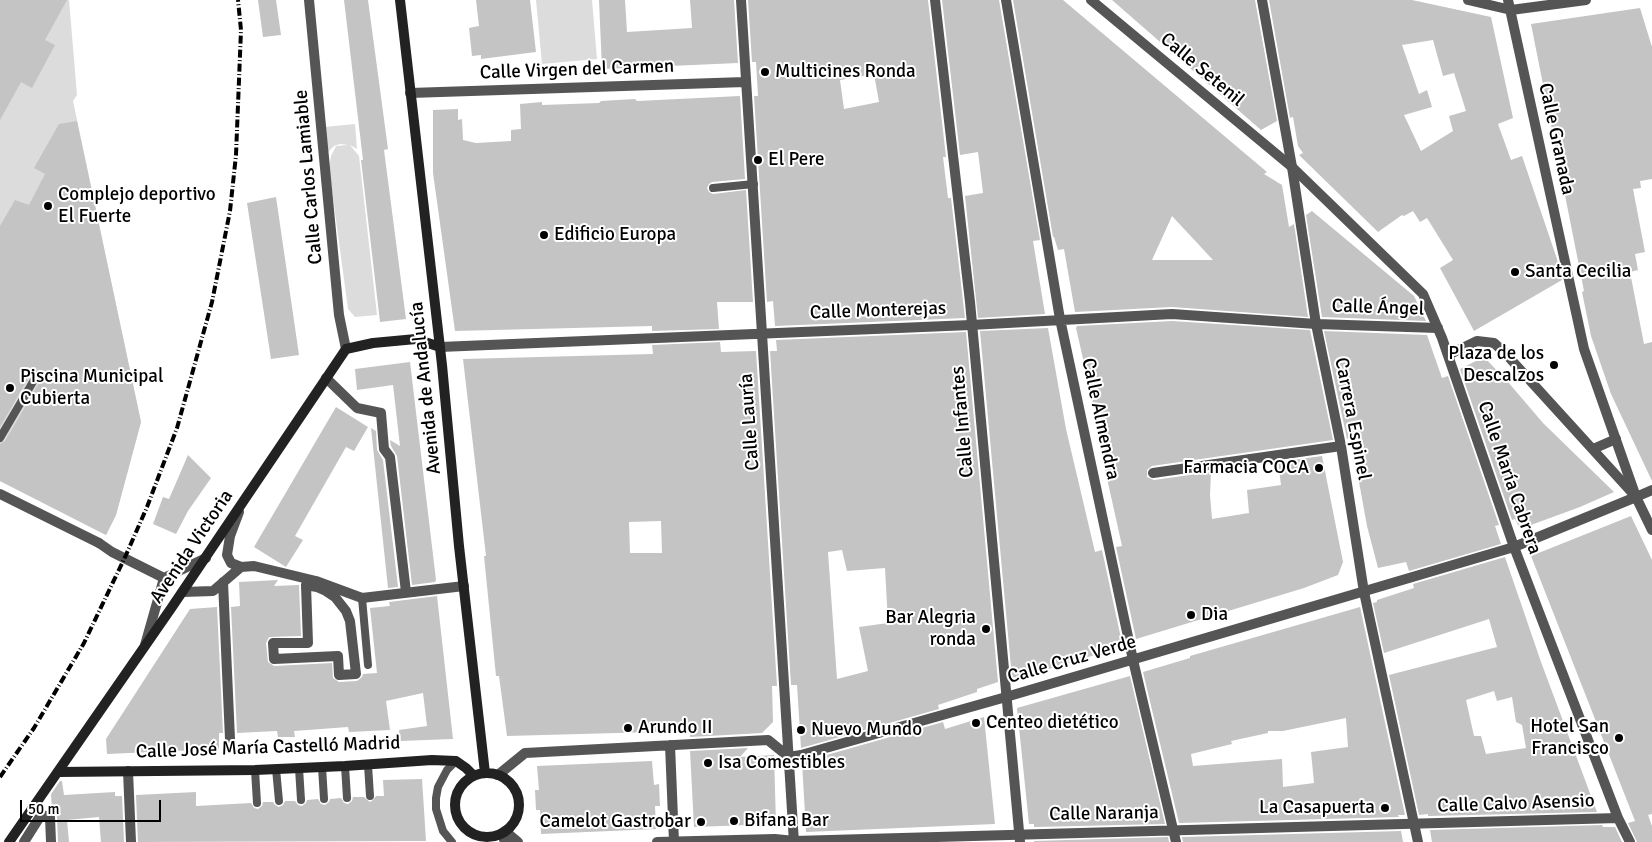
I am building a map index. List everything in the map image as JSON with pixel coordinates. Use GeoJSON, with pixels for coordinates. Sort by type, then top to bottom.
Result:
{"type":"FeatureCollection","features":[{"type":"Feature","properties":{"kind":"main road","name":"Avenida de Andalucía"},"geometry":{"type":"LineString","coordinates":[[400,0],[440,347],[485,773]]}},
{"type":"Feature","properties":{"kind":"main road"},"geometry":{"type":"LineString","coordinates":[[346,349],[373,343],[416,339],[440,347]]}},
{"type":"Feature","properties":{"kind":"main road","name":"Avenida Victoria"},"geometry":{"type":"LineString","coordinates":[[9,842],[183,592],[346,349]]}},
{"type":"Feature","properties":{"kind":"main road","name":"Calle José María Castelló Madrid"},"geometry":{"type":"LineString","coordinates":[[58,772],[255,770],[368,765],[421,760],[456,761]]}},
{"type":"Feature","properties":{"kind":"main road"},"geometry":{"type":"LineString","coordinates":[[456,761],[474,776]]}},
{"type":"Feature","properties":{"kind":"main road"},"geometry":{"type":"LineString","coordinates":[[485,773],[498,775],[507,780],[518,796],[517,816],[504,836],[481,840],[464,828],[458,820],[455,800],[465,782],[474,776],[485,773]]}},
{"type":"Feature","properties":{"kind":"street","name":"Calle Carlos Lamiable"},"geometry":{"type":"LineString","coordinates":[[309,0],[340,315],[346,349]]}},
{"type":"Feature","properties":{"kind":"street","name":"Calle Lauría"},"geometry":{"type":"LineString","coordinates":[[741,0],[794,842]]}},
{"type":"Feature","properties":{"kind":"street","name":"Calle Infantes"},"geometry":{"type":"LineString","coordinates":[[935,0],[971,325],[1020,838]]}},
{"type":"Feature","properties":{"kind":"street","name":"Calle Almendra"},"geometry":{"type":"LineString","coordinates":[[1006,0],[1060,319],[1133,660],[1176,842]]}},
{"type":"Feature","properties":{"kind":"street","name":"Calle Setenil"},"geometry":{"type":"LineString","coordinates":[[1091,0],[1292,167]]}},
{"type":"Feature","properties":{"kind":"street","name":"Carrera Espinel"},"geometry":{"type":"LineString","coordinates":[[1262,0],[1292,167],[1316,324],[1341,446],[1364,592],[1418,842]]}},
{"type":"Feature","properties":{"kind":"street"},"geometry":{"type":"LineString","coordinates":[[1468,0],[1510,5],[1586,0]]}},
{"type":"Feature","properties":{"kind":"street","name":"Calle Granada"},"geometry":{"type":"LineString","coordinates":[[1510,5],[1584,349],[1616,439]]}},
{"type":"Feature","properties":{"kind":"street","name":"Calle Virgen del Carmen"},"geometry":{"type":"LineString","coordinates":[[410,93],[745,82]]}},
{"type":"Feature","properties":{"kind":"street","name":"Calle María Cabrera"},"geometry":{"type":"LineString","coordinates":[[1292,167],[1423,294],[1448,355],[1514,548],[1618,818],[1630,842]]}},
{"type":"Feature","properties":{"kind":"street","name":"Calle Monterejas"},"geometry":{"type":"LineString","coordinates":[[440,347],[971,325],[1172,314],[1316,324]]}},
{"type":"Feature","properties":{"kind":"street","name":"Calle Ángel"},"geometry":{"type":"LineString","coordinates":[[1316,324],[1438,328]]}},
{"type":"Feature","properties":{"kind":"street"},"geometry":{"type":"LineString","coordinates":[[1448,355],[1477,341],[1494,343],[1636,497]]}},
{"type":"Feature","properties":{"kind":"street"},"geometry":{"type":"LineString","coordinates":[[326,378],[357,408],[381,414],[384,449],[390,457],[406,592]]}},
{"type":"Feature","properties":{"kind":"street"},"geometry":{"type":"LineString","coordinates":[[1593,449],[1616,439],[1636,497],[1652,530]]}},
{"type":"Feature","properties":{"kind":"street"},"geometry":{"type":"LineString","coordinates":[[1154,473],[1341,446]]}},
{"type":"Feature","properties":{"kind":"street","name":"Calle Cruz Verde"},"geometry":{"type":"LineString","coordinates":[[789,757],[1006,698],[1514,548],[1652,490]]}},
{"type":"Feature","properties":{"kind":"street"},"geometry":{"type":"LineString","coordinates":[[0,494],[99,543],[112,552],[164,578]]}},
{"type":"Feature","properties":{"kind":"street"},"geometry":{"type":"LineString","coordinates":[[242,505],[230,536],[226,555],[231,563],[241,567],[254,566],[316,581],[362,598],[464,586]]}},
{"type":"Feature","properties":{"kind":"street"},"geometry":{"type":"LineString","coordinates":[[144,647],[164,578],[206,558]]}},
{"type":"Feature","properties":{"kind":"street"},"geometry":{"type":"LineString","coordinates":[[183,592],[213,592],[241,567]]}},
{"type":"Feature","properties":{"kind":"street"},"geometry":{"type":"LineString","coordinates":[[223,582],[230,739]]}},
{"type":"Feature","properties":{"kind":"street"},"geometry":{"type":"LineString","coordinates":[[306,585],[326,591],[335,597],[346,611],[350,621],[356,674],[339,675],[338,656],[274,659],[274,643],[308,642],[306,585]]}},
{"type":"Feature","properties":{"kind":"street"},"geometry":{"type":"LineString","coordinates":[[498,775],[525,753],[768,740],[789,757]]}},
{"type":"Feature","properties":{"kind":"street"},"geometry":{"type":"LineString","coordinates":[[670,745],[677,842]]}},
{"type":"Feature","properties":{"kind":"street"},"geometry":{"type":"LineString","coordinates":[[128,770],[131,842]]}},
{"type":"Feature","properties":{"kind":"street"},"geometry":{"type":"LineString","coordinates":[[24,842],[41,815],[50,817],[51,842]]}},
{"type":"Feature","properties":{"kind":"street","name":"Calle Calvo Asensio"},"geometry":{"type":"LineString","coordinates":[[1415,825],[1618,818]]}},
{"type":"Feature","properties":{"kind":"street","name":"Calle Naranja"},"geometry":{"type":"LineString","coordinates":[[657,842],[775,839],[794,842],[1020,838],[1174,830],[1415,825]]}},
{"type":"Feature","properties":{"kind":"street"},"geometry":{"type":"LineString","coordinates":[[504,836],[518,842]]}},
{"type":"Feature","properties":{"kind":"lane"},"geometry":{"type":"LineString","coordinates":[[713,188],[754,184]]}},
{"type":"Feature","properties":{"kind":"lane"},"geometry":{"type":"LineString","coordinates":[[0,438],[37,375]]}},
{"type":"Feature","properties":{"kind":"lane"},"geometry":{"type":"LineString","coordinates":[[362,598],[368,665]]}},
{"type":"Feature","properties":{"kind":"lane"},"geometry":{"type":"LineString","coordinates":[[452,842],[443,831],[436,809],[436,798],[442,778],[456,761]]}},
{"type":"Feature","properties":{"kind":"lane"},"geometry":{"type":"LineString","coordinates":[[368,765],[370,796]]}},
{"type":"Feature","properties":{"kind":"lane"},"geometry":{"type":"LineString","coordinates":[[344,766],[347,798]]}},
{"type":"Feature","properties":{"kind":"lane"},"geometry":{"type":"LineString","coordinates":[[322,767],[324,799]]}},
{"type":"Feature","properties":{"kind":"lane"},"geometry":{"type":"LineString","coordinates":[[299,768],[301,800]]}},
{"type":"Feature","properties":{"kind":"lane"},"geometry":{"type":"LineString","coordinates":[[276,769],[278,802]]}},
{"type":"Feature","properties":{"kind":"lane"},"geometry":{"type":"LineString","coordinates":[[255,770],[257,803]]}},
{"type":"Feature","properties":{"kind":"shaded area","name":"Complejo deportivo El Fuerte"},"geometry":{"type":"Polygon","coordinates":[[[0,0],[69,0],[77,95],[73,101],[141,422],[116,515],[106,535],[0,481],[0,0]]]}},
{"type":"Feature","properties":{"kind":"shaded area"},"geometry":{"type":"Polygon","coordinates":[[[536,0],[592,0],[597,59],[542,64],[536,0]]]}},
{"type":"Feature","properties":{"kind":"shaded area"},"geometry":{"type":"Polygon","coordinates":[[[355,124],[357,149],[350,145],[359,156],[377,315],[355,317],[348,309],[329,168],[331,156],[336,146],[348,145],[340,144],[334,146],[327,153],[325,127],[355,124]]]}},
{"type":"Feature","properties":{"kind":"building"},"geometry":{"type":"Polygon","coordinates":[[[0,0],[67,0],[45,40],[55,45],[32,88],[21,82],[0,120],[0,0]]]}},
{"type":"Feature","properties":{"kind":"building"},"geometry":{"type":"Polygon","coordinates":[[[258,0],[276,0],[281,35],[263,37],[258,0]]]}},
{"type":"Feature","properties":{"kind":"building"},"geometry":{"type":"Polygon","coordinates":[[[344,0],[368,0],[388,149],[384,150],[406,319],[380,322],[344,0]]]}},
{"type":"Feature","properties":{"kind":"building"},"geometry":{"type":"Polygon","coordinates":[[[476,0],[530,0],[536,52],[481,59],[481,55],[472,56],[469,28],[479,26],[476,0]]]}},
{"type":"Feature","properties":{"kind":"building"},"geometry":{"type":"Polygon","coordinates":[[[599,0],[625,0],[627,32],[692,28],[690,0],[734,0],[738,63],[602,69],[599,0]]]}},
{"type":"Feature","properties":{"kind":"building"},"geometry":{"type":"Polygon","coordinates":[[[748,0],[928,0],[946,157],[943,157],[948,198],[951,198],[965,318],[775,326],[773,301],[767,302],[754,96],[758,96],[756,62],[752,62],[748,0]],[[874,74],[840,80],[844,109],[879,102],[874,74]]]}},
{"type":"Feature","properties":{"kind":"building"},"geometry":{"type":"Polygon","coordinates":[[[942,0],[999,0],[1040,240],[1033,241],[1045,314],[978,318],[965,196],[983,193],[978,152],[960,155],[942,0]]]}},
{"type":"Feature","properties":{"kind":"building"},"geometry":{"type":"Polygon","coordinates":[[[1013,0],[1063,0],[1267,172],[1264,174],[1282,185],[1289,227],[1294,224],[1308,317],[1172,307],[1075,312],[1064,249],[1058,250],[1053,237],[1013,0]],[[1172,216],[1152,260],[1213,260],[1172,216]]]}},
{"type":"Feature","properties":{"kind":"building"},"geometry":{"type":"Polygon","coordinates":[[[1112,0],[1255,0],[1277,121],[1261,130],[1112,0]]]}},
{"type":"Feature","properties":{"kind":"building"},"geometry":{"type":"Polygon","coordinates":[[[1269,0],[1412,0],[1491,17],[1513,118],[1498,124],[1511,160],[1522,156],[1557,259],[1562,280],[1474,331],[1440,268],[1453,260],[1427,218],[1420,222],[1413,211],[1404,216],[1402,215],[1378,232],[1299,155],[1303,153],[1298,146],[1293,117],[1290,118],[1269,0]],[[1433,40],[1402,45],[1419,94],[1427,90],[1432,107],[1404,115],[1421,151],[1453,131],[1449,116],[1466,111],[1454,73],[1443,76],[1433,40]]]}},
{"type":"Feature","properties":{"kind":"building"},"geometry":{"type":"Polygon","coordinates":[[[1640,8],[1652,47],[1652,179],[1640,181],[1641,188],[1633,189],[1645,252],[1635,254],[1638,270],[1630,272],[1644,344],[1652,342],[1652,481],[1611,394],[1591,336],[1582,292],[1584,291],[1531,24],[1640,8]]]}},
{"type":"Feature","properties":{"kind":"building"},"geometry":{"type":"Polygon","coordinates":[[[740,96],[745,179],[712,182],[707,188],[713,194],[746,190],[753,302],[717,302],[719,329],[652,331],[652,326],[455,331],[433,173],[433,110],[458,109],[458,120],[462,119],[463,140],[476,143],[511,141],[511,130],[521,129],[520,104],[542,102],[542,105],[599,103],[601,101],[635,99],[637,101],[740,96]]]}},
{"type":"Feature","properties":{"kind":"building","name":"Complejo deportivo El Fuerte"},"geometry":{"type":"Polygon","coordinates":[[[77,121],[141,422],[116,515],[106,535],[0,481],[0,444],[5,441],[43,376],[39,370],[32,372],[0,427],[0,226],[15,200],[29,205],[45,174],[34,168],[59,124],[77,121]]]}},
{"type":"Feature","properties":{"kind":"building"},"geometry":{"type":"Polygon","coordinates":[[[276,197],[299,355],[271,359],[247,203],[276,197]]]}},
{"type":"Feature","properties":{"kind":"building"},"geometry":{"type":"Polygon","coordinates":[[[1312,211],[1414,296],[1426,321],[1322,317],[1306,215],[1312,211]]]}},
{"type":"Feature","properties":{"kind":"building"},"geometry":{"type":"Polygon","coordinates":[[[1172,321],[1310,330],[1333,440],[1152,466],[1147,470],[1147,477],[1154,480],[1211,472],[1212,519],[1249,513],[1247,490],[1281,485],[1278,462],[1322,456],[1343,562],[1338,575],[1304,588],[1136,639],[1116,547],[1122,546],[1097,433],[1100,433],[1076,328],[1077,326],[1172,321]]]}},
{"type":"Feature","properties":{"kind":"building"},"geometry":{"type":"Polygon","coordinates":[[[1048,328],[1066,429],[1095,552],[1102,550],[1122,643],[1117,644],[1118,648],[1016,679],[1015,677],[1012,678],[980,331],[1048,328]]]}},
{"type":"Feature","properties":{"kind":"building"},"geometry":{"type":"Polygon","coordinates":[[[1324,331],[1427,335],[1442,378],[1448,376],[1499,525],[1495,526],[1501,544],[1409,571],[1406,562],[1378,568],[1367,526],[1351,438],[1347,439],[1324,331]]]}},
{"type":"Feature","properties":{"kind":"building"},"geometry":{"type":"Polygon","coordinates":[[[966,332],[998,682],[977,689],[977,692],[938,705],[939,709],[801,748],[797,685],[791,685],[770,351],[777,351],[776,340],[966,332]],[[842,550],[828,552],[837,679],[868,671],[859,627],[888,623],[885,568],[847,571],[842,550]]]}},
{"type":"Feature","properties":{"kind":"building"},"geometry":{"type":"Polygon","coordinates":[[[720,342],[721,352],[756,351],[777,686],[772,686],[773,722],[762,733],[690,737],[690,731],[507,736],[499,676],[496,676],[484,556],[486,556],[463,359],[653,354],[652,345],[720,342]],[[661,521],[629,522],[630,553],[662,553],[661,521]]]}},
{"type":"Feature","properties":{"kind":"building"},"geometry":{"type":"Polygon","coordinates":[[[1484,357],[1543,423],[1614,492],[1580,507],[1520,529],[1515,519],[1512,520],[1460,369],[1484,357]]]}},
{"type":"Feature","properties":{"kind":"building"},"geometry":{"type":"Polygon","coordinates":[[[410,362],[436,580],[435,582],[412,585],[397,456],[390,440],[400,446],[393,385],[357,390],[355,369],[410,362]]]}},
{"type":"Feature","properties":{"kind":"building"},"geometry":{"type":"Polygon","coordinates":[[[336,407],[368,427],[354,451],[346,447],[295,536],[303,540],[286,567],[254,547],[336,407]]]}},
{"type":"Feature","properties":{"kind":"building"},"geometry":{"type":"Polygon","coordinates":[[[371,428],[376,431],[377,450],[383,460],[398,587],[388,588],[371,428]]]}},
{"type":"Feature","properties":{"kind":"building"},"geometry":{"type":"Polygon","coordinates":[[[188,455],[211,478],[188,511],[176,534],[153,524],[163,497],[169,499],[188,455]]]}},
{"type":"Feature","properties":{"kind":"building"},"geometry":{"type":"Polygon","coordinates":[[[1631,516],[1652,560],[1652,814],[1648,815],[1652,826],[1652,842],[1637,842],[1628,823],[1635,821],[1531,556],[1631,516]]]}},
{"type":"Feature","properties":{"kind":"building"},"geometry":{"type":"Polygon","coordinates":[[[1505,557],[1541,662],[1597,812],[1419,815],[1389,675],[1497,647],[1489,619],[1384,653],[1373,603],[1414,588],[1413,584],[1505,557]],[[1494,691],[1466,700],[1474,736],[1481,736],[1486,754],[1526,748],[1522,725],[1516,722],[1512,697],[1497,701],[1494,691]]]}},
{"type":"Feature","properties":{"kind":"building"},"geometry":{"type":"Polygon","coordinates":[[[278,580],[274,586],[299,585],[301,636],[269,637],[266,643],[268,662],[274,666],[332,663],[333,678],[339,682],[357,681],[363,674],[377,673],[370,608],[390,606],[389,602],[437,596],[453,739],[400,741],[399,730],[427,726],[423,693],[386,701],[390,730],[349,732],[348,727],[294,731],[295,737],[278,737],[277,731],[237,733],[231,607],[240,606],[239,582],[278,580]]]}},
{"type":"Feature","properties":{"kind":"building"},"geometry":{"type":"Polygon","coordinates":[[[217,607],[223,733],[219,733],[219,749],[107,754],[106,739],[190,609],[217,607]]]}},
{"type":"Feature","properties":{"kind":"building"},"geometry":{"type":"Polygon","coordinates":[[[1360,607],[1405,815],[1398,815],[1399,817],[1179,823],[1143,672],[1190,658],[1190,656],[1360,607]],[[1346,718],[1283,731],[1268,731],[1268,733],[1231,741],[1232,744],[1191,754],[1193,766],[1282,759],[1283,787],[1314,783],[1311,752],[1348,747],[1346,718]]]}},
{"type":"Feature","properties":{"kind":"building"},"geometry":{"type":"Polygon","coordinates":[[[1130,676],[1165,824],[1034,827],[1034,824],[1029,824],[1017,708],[1130,676]]]}},
{"type":"Feature","properties":{"kind":"building"},"geometry":{"type":"Polygon","coordinates":[[[984,717],[995,824],[806,832],[802,762],[943,722],[945,729],[984,717]]]}},
{"type":"Feature","properties":{"kind":"building"},"geometry":{"type":"Polygon","coordinates":[[[748,748],[740,757],[774,755],[776,824],[694,827],[690,751],[748,748]]]}},
{"type":"Feature","properties":{"kind":"building"},"geometry":{"type":"Polygon","coordinates":[[[652,761],[654,785],[659,784],[660,806],[655,806],[656,829],[541,834],[540,810],[536,810],[535,790],[539,790],[537,766],[652,761]]]}},
{"type":"Feature","properties":{"kind":"building"},"geometry":{"type":"Polygon","coordinates":[[[422,779],[426,841],[138,842],[136,795],[196,792],[196,806],[251,803],[254,808],[258,809],[262,806],[263,802],[273,802],[279,807],[285,801],[295,801],[298,805],[302,806],[307,800],[318,799],[321,804],[325,805],[330,799],[341,798],[344,803],[348,804],[352,801],[353,797],[364,797],[370,802],[376,796],[384,796],[383,780],[422,779]]]}},
{"type":"Feature","properties":{"kind":"building"},"geometry":{"type":"Polygon","coordinates":[[[60,781],[62,781],[64,795],[115,792],[115,796],[122,796],[124,842],[101,842],[99,817],[67,820],[69,842],[58,842],[57,817],[52,810],[51,794],[60,781]]]}},
{"type":"Feature","properties":{"kind":"building"},"geometry":{"type":"Polygon","coordinates":[[[1602,825],[1603,827],[1615,827],[1622,842],[1432,842],[1430,830],[1602,825]]]}},
{"type":"Feature","properties":{"kind":"building"},"geometry":{"type":"Polygon","coordinates":[[[1401,831],[1403,842],[1183,842],[1182,837],[1401,831]]]}},
{"type":"Feature","properties":{"kind":"building"},"geometry":{"type":"Polygon","coordinates":[[[1168,837],[1169,842],[1034,842],[1034,841],[1168,837]]]}},
{"type":"Feature","properties":{"kind":"railway"},"geometry":{"type":"LineString","coordinates":[[0,777],[34,728],[84,643],[147,507],[177,428],[212,302],[230,211],[236,155],[241,30],[238,0]]}},
{"type":"Feature","properties":{"kind":"place","name":"Multicines Ronda"},"geometry":{"type":"Point","coordinates":[765,72]}},
{"type":"Feature","properties":{"kind":"place","name":"El Pere"},"geometry":{"type":"Point","coordinates":[758,160]}},
{"type":"Feature","properties":{"kind":"place","name":"Complejo deportivo El Fuerte"},"geometry":{"type":"Point","coordinates":[48,206]}},
{"type":"Feature","properties":{"kind":"place","name":"Edificio Europa"},"geometry":{"type":"Point","coordinates":[544,235]}},
{"type":"Feature","properties":{"kind":"place","name":"Santa Cecilia"},"geometry":{"type":"Point","coordinates":[1515,272]}},
{"type":"Feature","properties":{"kind":"place","name":"Plaza de los Descalzos"},"geometry":{"type":"Point","coordinates":[1554,365]}},
{"type":"Feature","properties":{"kind":"place","name":"Piscina Municipal Cubierta"},"geometry":{"type":"Point","coordinates":[10,388]}},
{"type":"Feature","properties":{"kind":"place","name":"Farmacia COCA"},"geometry":{"type":"Point","coordinates":[1319,468]}},
{"type":"Feature","properties":{"kind":"place","name":"Dia"},"geometry":{"type":"Point","coordinates":[1191,615]}},
{"type":"Feature","properties":{"kind":"place","name":"Bar Alegria ronda"},"geometry":{"type":"Point","coordinates":[986,629]}},
{"type":"Feature","properties":{"kind":"place","name":"Centeo dietético"},"geometry":{"type":"Point","coordinates":[976,723]}},
{"type":"Feature","properties":{"kind":"place","name":"Arundo II"},"geometry":{"type":"Point","coordinates":[628,728]}},
{"type":"Feature","properties":{"kind":"place","name":"Nuevo Mundo"},"geometry":{"type":"Point","coordinates":[801,730]}},
{"type":"Feature","properties":{"kind":"place","name":"Hotel San Francisco"},"geometry":{"type":"Point","coordinates":[1619,738]}},
{"type":"Feature","properties":{"kind":"place","name":"Isa Comestibles"},"geometry":{"type":"Point","coordinates":[708,763]}},
{"type":"Feature","properties":{"kind":"place","name":"La Casapuerta"},"geometry":{"type":"Point","coordinates":[1385,808]}},
{"type":"Feature","properties":{"kind":"place","name":"Bifana Bar"},"geometry":{"type":"Point","coordinates":[734,821]}},
{"type":"Feature","properties":{"kind":"place","name":"Camelot Gastrobar"},"geometry":{"type":"Point","coordinates":[701,822]}}]}
